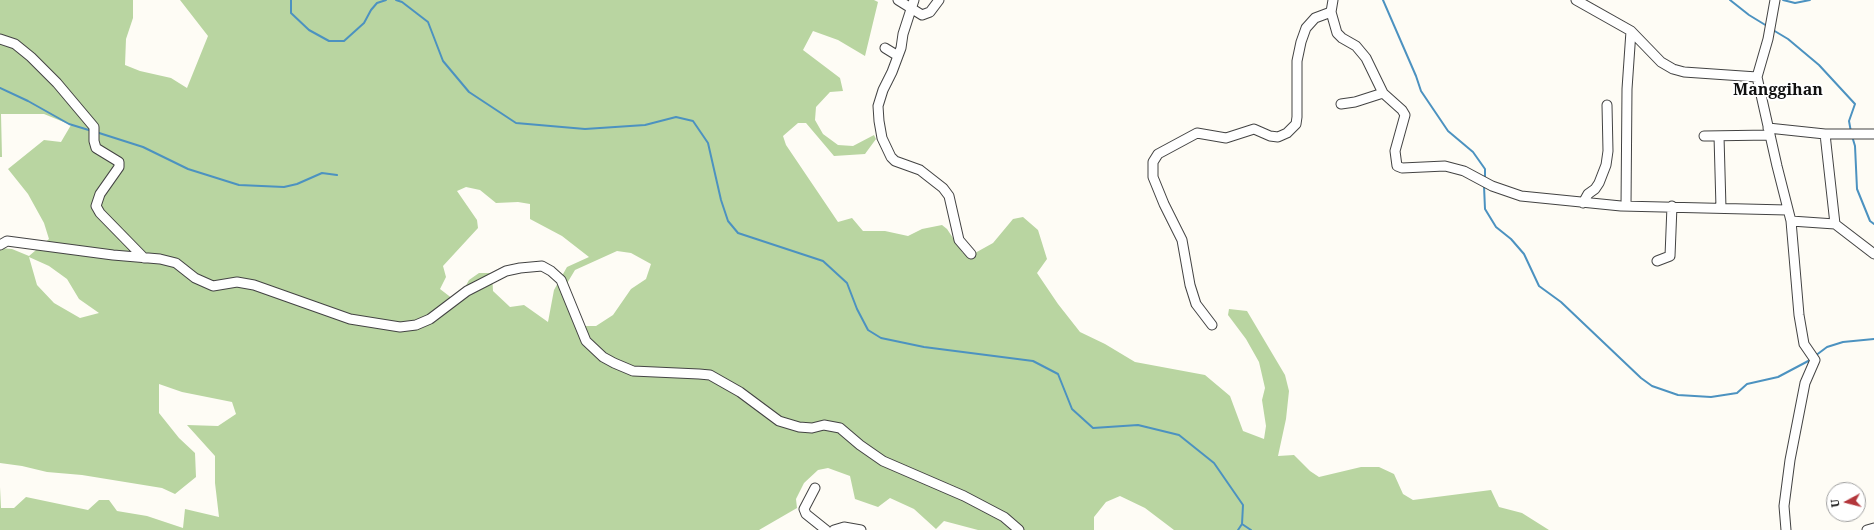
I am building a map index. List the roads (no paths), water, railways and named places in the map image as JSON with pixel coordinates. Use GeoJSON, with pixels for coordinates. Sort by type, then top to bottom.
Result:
{"type":"FeatureCollection","features":[{"type":"Feature","properties":{"kind":"street"},"geometry":{"type":"LineString","coordinates":[[898,0],[913,4],[922,15],[927,14],[939,0]]}},
{"type":"Feature","properties":{"kind":"street"},"geometry":{"type":"LineString","coordinates":[[1333,0],[1331,12],[1337,33],[1342,38],[1356,46],[1366,58],[1383,93],[1402,110],[1405,115],[1395,151],[1397,166],[1402,168],[1445,166],[1464,171],[1492,186],[1520,196],[1626,206],[1787,210]]}},
{"type":"Feature","properties":{"kind":"street"},"geometry":{"type":"LineString","coordinates":[[1576,0],[1631,31],[1661,62],[1673,69],[1684,72],[1757,77]]}},
{"type":"Feature","properties":{"kind":"street"},"geometry":{"type":"LineString","coordinates":[[1774,3],[1768,39],[1757,77],[1787,210],[1791,221],[1799,315],[1804,344],[1813,357],[1804,383],[1790,460],[1784,506],[1786,530]]}},
{"type":"Feature","properties":{"kind":"street"},"geometry":{"type":"LineString","coordinates":[[913,4],[898,56],[883,90],[878,106],[878,121],[882,138],[890,157],[896,161],[920,170],[943,188],[949,196],[959,240],[971,254]]}},
{"type":"Feature","properties":{"kind":"street"},"geometry":{"type":"LineString","coordinates":[[1212,325],[1196,304],[1190,285],[1182,240],[1164,204],[1153,177],[1153,162],[1158,154],[1197,133],[1226,138],[1254,129],[1270,136],[1278,137],[1287,133],[1296,124],[1297,61],[1306,28],[1315,18],[1331,12]]}},
{"type":"Feature","properties":{"kind":"street"},"geometry":{"type":"LineString","coordinates":[[1626,206],[1627,89],[1631,31]]}},
{"type":"Feature","properties":{"kind":"street"},"geometry":{"type":"LineString","coordinates":[[0,39],[15,44],[31,57],[67,94],[94,130],[94,141],[96,148],[119,162],[119,167],[97,200],[96,206],[100,213],[144,258]]}},
{"type":"Feature","properties":{"kind":"street"},"geometry":{"type":"LineString","coordinates":[[886,48],[898,56]]}},
{"type":"Feature","properties":{"kind":"street"},"geometry":{"type":"LineString","coordinates":[[1342,104],[1355,102],[1383,93]]}},
{"type":"Feature","properties":{"kind":"street"},"geometry":{"type":"LineString","coordinates":[[1583,203],[1588,194],[1595,189],[1599,183],[1606,165],[1608,150],[1608,105]]}},
{"type":"Feature","properties":{"kind":"street"},"geometry":{"type":"LineString","coordinates":[[1704,136],[1769,132],[1874,134]]}},
{"type":"Feature","properties":{"kind":"street"},"geometry":{"type":"LineString","coordinates":[[1825,134],[1835,224]]}},
{"type":"Feature","properties":{"kind":"street"},"geometry":{"type":"LineString","coordinates":[[1719,136],[1721,208]]}},
{"type":"Feature","properties":{"kind":"street"},"geometry":{"type":"LineString","coordinates":[[1657,261],[1670,256],[1672,206]]}},
{"type":"Feature","properties":{"kind":"street"},"geometry":{"type":"LineString","coordinates":[[1791,221],[1835,224],[1874,254]]}},
{"type":"Feature","properties":{"kind":"street"},"geometry":{"type":"LineString","coordinates":[[0,245],[7,240],[160,259],[176,263],[195,278],[213,286],[237,282],[254,285],[350,319],[400,327],[416,325],[430,319],[467,291],[506,271],[542,266],[551,271],[561,280],[586,341],[603,357],[633,371],[700,374],[710,376],[740,392],[779,421],[799,427],[812,428],[824,425],[840,428],[860,446],[883,460],[964,496],[1004,517],[1019,530]]}},
{"type":"Feature","properties":{"kind":"street"},"geometry":{"type":"LineString","coordinates":[[815,488],[804,509],[806,514],[826,530]]}},
{"type":"Feature","properties":{"kind":"street"},"geometry":{"type":"LineString","coordinates":[[834,530],[844,527],[861,530]]}},
{"type":"Feature","properties":{"kind":"street"},"geometry":{"type":"LineString","coordinates":[[1867,530],[1874,528]]}},
{"type":"Feature","properties":{"kind":"waterway"},"geometry":{"type":"LineString","coordinates":[[291,0],[291,13],[309,30],[329,41],[344,41],[364,23],[371,10],[377,3],[386,0]]}},
{"type":"Feature","properties":{"kind":"waterway"},"geometry":{"type":"LineString","coordinates":[[396,0],[402,2],[428,22],[443,61],[469,92],[516,123],[585,129],[645,125],[676,117],[693,121],[708,143],[721,200],[728,221],[738,233],[823,261],[847,283],[857,309],[868,330],[881,338],[924,347],[1033,361],[1058,374],[1072,409],[1093,428],[1138,425],[1179,435],[1214,463],[1243,505],[1242,524],[1238,530]]}},
{"type":"Feature","properties":{"kind":"waterway"},"geometry":{"type":"LineString","coordinates":[[1383,0],[1421,91],[1448,131],[1473,152],[1485,169],[1485,179]]}},
{"type":"Feature","properties":{"kind":"waterway"},"geometry":{"type":"LineString","coordinates":[[1730,0],[1749,15],[1767,26]]}},
{"type":"Feature","properties":{"kind":"waterway"},"geometry":{"type":"LineString","coordinates":[[1783,0],[1795,3],[1810,0]]}},
{"type":"Feature","properties":{"kind":"waterway"},"geometry":{"type":"LineString","coordinates":[[1773,30],[1788,39],[1819,65],[1855,104],[1849,121],[1851,132]]}},
{"type":"Feature","properties":{"kind":"waterway"},"geometry":{"type":"LineString","coordinates":[[0,88],[28,101],[69,124],[92,131]]}},
{"type":"Feature","properties":{"kind":"waterway"},"geometry":{"type":"LineString","coordinates":[[96,132],[143,147],[188,169],[239,185],[284,187],[297,184],[322,173],[337,175]]}},
{"type":"Feature","properties":{"kind":"waterway"},"geometry":{"type":"LineString","coordinates":[[1852,136],[1855,146],[1857,189],[1870,221],[1874,224]]}},
{"type":"Feature","properties":{"kind":"waterway"},"geometry":{"type":"LineString","coordinates":[[1484,186],[1485,209],[1496,227],[1511,239],[1524,254],[1539,286],[1561,302],[1641,378],[1652,386],[1678,395],[1711,397],[1737,393],[1747,384],[1778,377],[1812,359]]}},
{"type":"Feature","properties":{"kind":"waterway"},"geometry":{"type":"LineString","coordinates":[[1815,356],[1827,347],[1843,342],[1874,339]]}},
{"type":"Feature","properties":{"kind":"waterway"},"geometry":{"type":"LineString","coordinates":[[1242,524],[1251,530]]}},
{"type":"Feature","properties":{"kind":"district","name":"Manggihan"},"geometry":{"type":"Point","coordinates":[1778,90]}}]}
